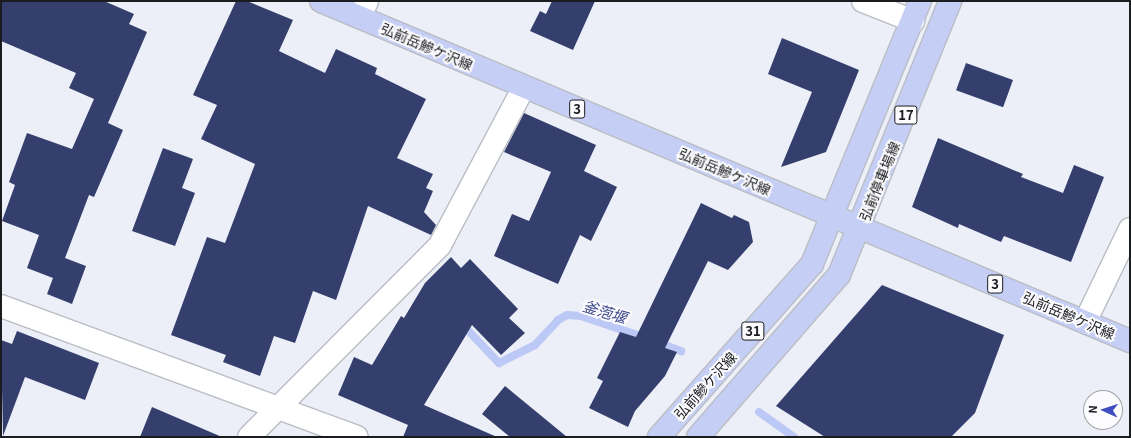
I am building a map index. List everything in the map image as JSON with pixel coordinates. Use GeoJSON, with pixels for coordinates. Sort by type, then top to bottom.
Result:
{"type":"FeatureCollection","features":[{"type":"Feature","properties":{"kind":"main road","name":"弘前岳鰺ケ沢線"},"geometry":{"type":"LineString","coordinates":[[321,1],[363,9],[524,87],[1130,341]]}},
{"type":"Feature","properties":{"kind":"main road","name":"弘前停車場線"},"geometry":{"type":"LineString","coordinates":[[860,227],[950,1]]}},
{"type":"Feature","properties":{"kind":"main road","name":"弘前停車場線"},"geometry":{"type":"LineString","coordinates":[[832,216],[916,11]]}},
{"type":"Feature","properties":{"kind":"main road","name":"弘前鰺ケ沢線"},"geometry":{"type":"LineString","coordinates":[[659,437],[812,264],[832,216]]}},
{"type":"Feature","properties":{"kind":"main road","name":"弘前鰺ケ沢線"},"geometry":{"type":"LineString","coordinates":[[698,437],[839,275],[860,227]]}},
{"type":"Feature","properties":{"kind":"street"},"geometry":{"type":"LineString","coordinates":[[862,1],[916,11]]}},
{"type":"Feature","properties":{"kind":"street"},"geometry":{"type":"LineString","coordinates":[[249,437],[440,245],[524,87]]}},
{"type":"Feature","properties":{"kind":"street"},"geometry":{"type":"LineString","coordinates":[[1085,322],[1130,229]]}},
{"type":"Feature","properties":{"kind":"street"},"geometry":{"type":"LineString","coordinates":[[1,306],[357,437]]}},
{"type":"Feature","properties":{"kind":"building"},"geometry":{"type":"Polygon","coordinates":[[[1,1],[104,1],[134,14],[129,24],[147,32],[108,123],[123,130],[94,197],[89,195],[65,258],[86,266],[72,304],[47,294],[53,278],[27,268],[39,235],[2,221],[15,185],[9,182],[27,133],[72,149],[94,99],[69,88],[76,73],[1,41],[1,1]]]}},
{"type":"Feature","properties":{"kind":"building"},"geometry":{"type":"Polygon","coordinates":[[[236,1],[247,1],[293,20],[279,51],[325,73],[336,49],[377,68],[375,74],[426,99],[397,158],[433,174],[426,188],[433,191],[424,212],[436,225],[431,235],[368,206],[336,300],[313,291],[295,343],[274,336],[260,376],[223,362],[226,355],[171,335],[207,237],[225,243],[255,164],[201,139],[217,105],[193,95],[236,1]]]}},
{"type":"Feature","properties":{"kind":"building"},"geometry":{"type":"Polygon","coordinates":[[[552,1],[595,1],[573,50],[530,31],[540,11],[546,14],[552,1]]]}},
{"type":"Feature","properties":{"kind":"building"},"geometry":{"type":"Polygon","coordinates":[[[782,38],[859,70],[826,152],[781,167],[812,92],[768,74],[782,38]]]}},
{"type":"Feature","properties":{"kind":"building"},"geometry":{"type":"Polygon","coordinates":[[[966,63],[1013,80],[1003,107],[956,90],[966,63]]]}},
{"type":"Feature","properties":{"kind":"building"},"geometry":{"type":"Polygon","coordinates":[[[524,113],[596,145],[584,171],[617,187],[591,241],[580,235],[558,284],[494,256],[512,214],[529,221],[551,172],[504,152],[524,113]]]}},
{"type":"Feature","properties":{"kind":"building"},"geometry":{"type":"Polygon","coordinates":[[[938,138],[1023,174],[1021,177],[1063,193],[1074,165],[1104,177],[1071,262],[1004,236],[1001,242],[959,224],[958,228],[912,207],[938,138]]]}},
{"type":"Feature","properties":{"kind":"building"},"geometry":{"type":"Polygon","coordinates":[[[163,148],[193,159],[182,188],[195,193],[175,246],[132,231],[163,148]]]}},
{"type":"Feature","properties":{"kind":"building"},"geometry":{"type":"Polygon","coordinates":[[[701,203],[732,218],[734,215],[749,222],[753,242],[728,270],[708,261],[665,348],[677,352],[665,376],[635,411],[628,427],[589,408],[603,381],[597,378],[620,332],[636,337],[701,203]]]}},
{"type":"Feature","properties":{"kind":"building"},"geometry":{"type":"Polygon","coordinates":[[[451,257],[461,268],[470,259],[518,309],[509,318],[525,333],[501,355],[472,325],[424,405],[497,437],[403,437],[408,425],[338,395],[354,357],[372,365],[401,316],[404,318],[425,283],[451,257]]]}},
{"type":"Feature","properties":{"kind":"building"},"geometry":{"type":"Polygon","coordinates":[[[882,285],[1004,335],[975,413],[951,437],[825,437],[776,406],[882,285]]]}},
{"type":"Feature","properties":{"kind":"building"},"geometry":{"type":"Polygon","coordinates":[[[17,331],[99,363],[85,400],[25,377],[3,436],[1,340],[12,344],[17,331]]]}},
{"type":"Feature","properties":{"kind":"building"},"geometry":{"type":"Polygon","coordinates":[[[505,386],[567,437],[510,437],[482,414],[505,386]]]}},
{"type":"Feature","properties":{"kind":"building"},"geometry":{"type":"Polygon","coordinates":[[[152,407],[222,437],[140,437],[152,407]]]}},
{"type":"Feature","properties":{"kind":"waterway","name":"釜萢堰"},"geometry":{"type":"LineString","coordinates":[[462,324],[499,363],[535,345],[558,320],[567,315],[581,316],[646,338]]}},
{"type":"Feature","properties":{"kind":"waterway","name":"釜萢堰"},"geometry":{"type":"LineString","coordinates":[[657,342],[681,351]]}},
{"type":"Feature","properties":{"kind":"waterway"},"geometry":{"type":"LineString","coordinates":[[759,412],[794,437]]}}]}
